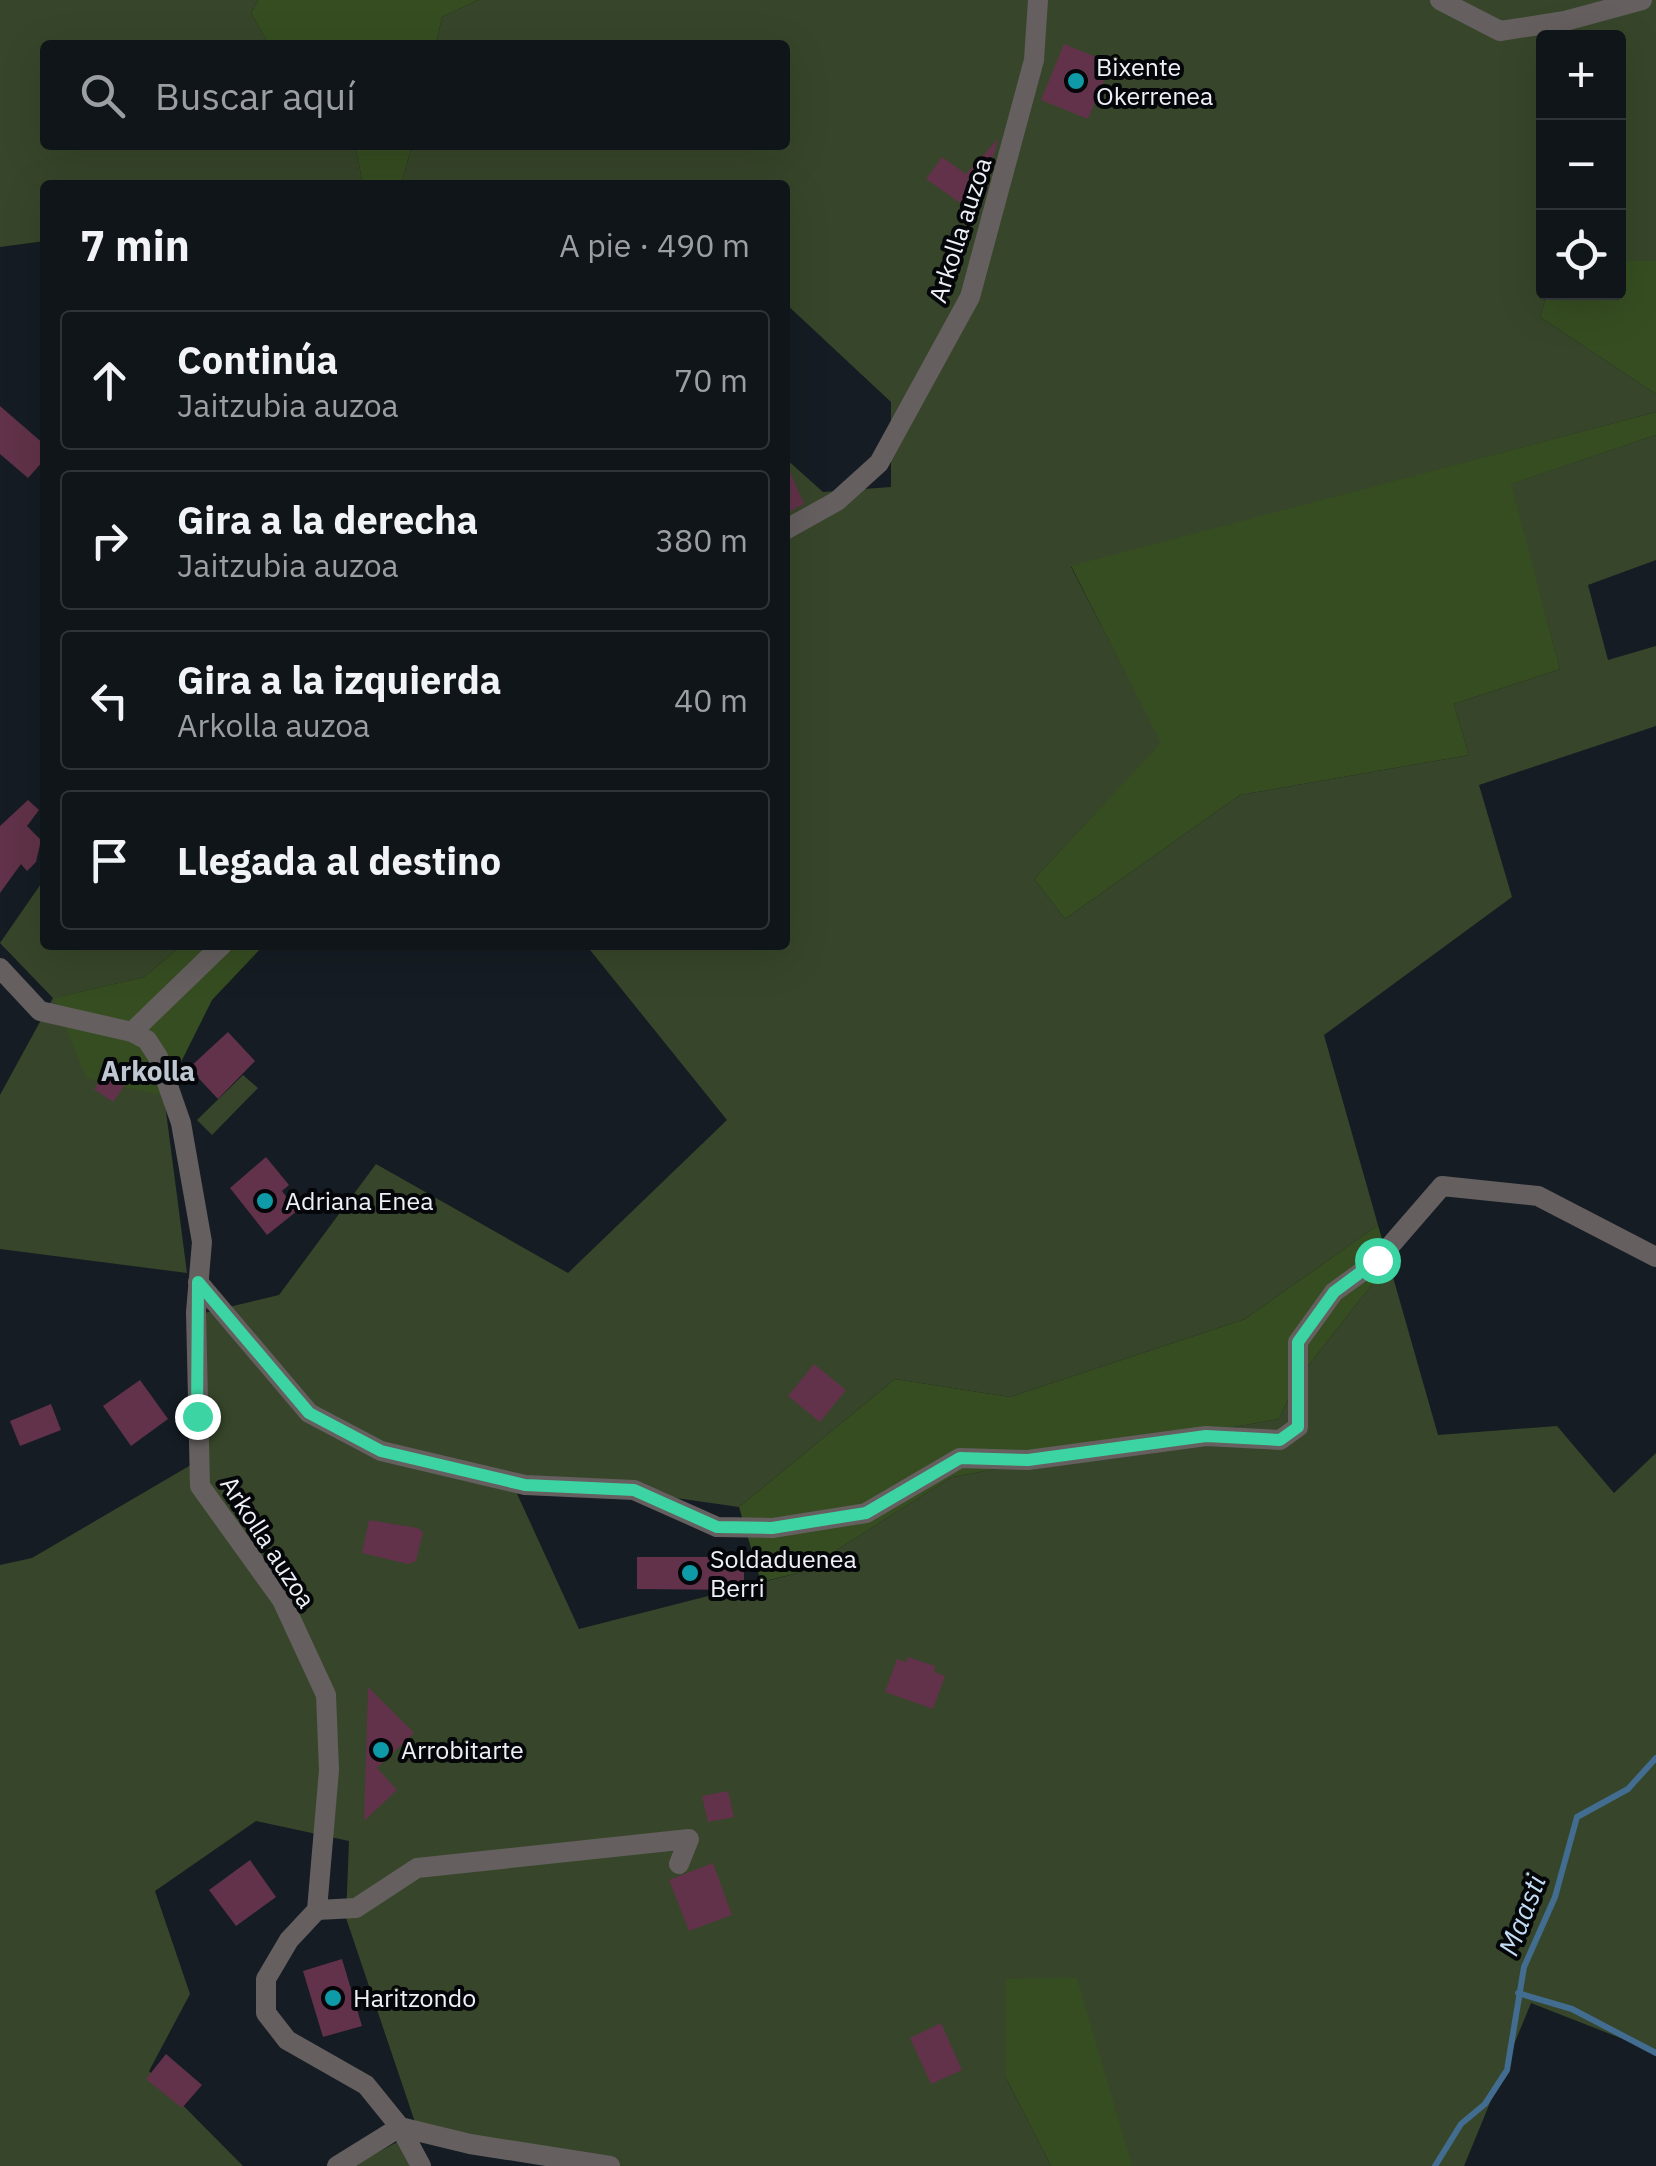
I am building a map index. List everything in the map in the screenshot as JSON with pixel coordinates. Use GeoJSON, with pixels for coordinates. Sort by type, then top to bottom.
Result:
{"type":"FeatureCollection","features":[{"type":"Feature","properties":{"kind":"street","name":"Arkolla auzoa"},"geometry":{"type":"LineString","coordinates":[[790,527],[836,501],[880,463],[970,297],[1034,60],[1038,0]]}},
{"type":"Feature","properties":{"kind":"street"},"geometry":{"type":"LineString","coordinates":[[1440,0],[1500,31],[1565,21],[1642,0]]}},
{"type":"Feature","properties":{"kind":"street"},"geometry":{"type":"LineString","coordinates":[[0,968],[40,1012],[132,1032],[217,950]]}},
{"type":"Feature","properties":{"kind":"street","name":"Arkolla auzoa"},"geometry":{"type":"LineString","coordinates":[[132,1032],[146,1040],[158,1058],[181,1123],[202,1242],[198,1282],[200,1486],[282,1600],[326,1694],[329,1770],[317,1910]]}},
{"type":"Feature","properties":{"kind":"street"},"geometry":{"type":"LineString","coordinates":[[198,1282],[309,1413],[381,1451],[525,1485],[634,1490],[717,1527],[772,1528],[866,1513],[960,1458],[1028,1460],[1206,1436],[1280,1440],[1298,1427],[1298,1342],[1334,1292],[1377,1260],[1442,1186],[1538,1196],[1656,1258]]}},
{"type":"Feature","properties":{"kind":"street"},"geometry":{"type":"LineString","coordinates":[[421,2166],[400,2127],[366,2085],[287,2040],[266,2013],[266,1979],[289,1940],[317,1910],[356,1908],[417,1868],[689,1839],[679,1864]]}},
{"type":"Feature","properties":{"kind":"street"},"geometry":{"type":"LineString","coordinates":[[336,2166],[400,2127],[610,2166]]}},
{"type":"Feature","properties":{"kind":"green space"},"geometry":{"type":"Polygon","coordinates":[[[0,0],[258,0],[251,13],[266,40],[40,40],[40,150],[356,150],[362,180],[40,180],[40,242],[0,247],[0,0]]]}},
{"type":"Feature","properties":{"kind":"green space"},"geometry":{"type":"Polygon","coordinates":[[[258,0],[478,0],[442,17],[437,40],[266,40],[251,13],[258,0]]]}},
{"type":"Feature","properties":{"kind":"green space"},"geometry":{"type":"Polygon","coordinates":[[[478,0],[1656,0],[1656,261],[1626,261],[1626,30],[1536,30],[1536,300],[1545,300],[1540,317],[1656,394],[1656,412],[1071,567],[1162,743],[1034,879],[1065,919],[1240,795],[1469,755],[1454,704],[1560,669],[1510,484],[1656,435],[1656,560],[1588,585],[1608,660],[1656,646],[1656,726],[1479,785],[1512,897],[1324,1035],[1378,1225],[1245,1319],[1010,1397],[895,1379],[739,1507],[508,1474],[579,1629],[802,1572],[952,1477],[1279,1419],[1297,1380],[1389,1263],[1438,1435],[1557,1426],[1614,1493],[1656,1453],[1656,2052],[1531,2003],[1464,2166],[1125,2166],[1006,2078],[1051,2166],[600,2166],[418,2132],[423,2166],[352,2166],[418,2131],[346,1918],[349,1841],[256,1821],[155,1891],[190,1994],[149,2071],[243,2166],[0,2166],[0,1565],[32,1558],[196,1462],[200,1314],[279,1295],[376,1164],[568,1273],[727,1120],[590,950],[790,950],[790,462],[823,492],[891,487],[891,402],[790,308],[790,180],[402,180],[411,150],[790,150],[790,40],[437,40],[442,17],[478,0]]]}},
{"type":"Feature","properties":{"kind":"green space"},"geometry":{"type":"Polygon","coordinates":[[[356,150],[411,150],[402,180],[362,180],[356,150]]]}},
{"type":"Feature","properties":{"kind":"green space"},"geometry":{"type":"Polygon","coordinates":[[[1626,261],[1656,261],[1656,394],[1540,317],[1545,300],[1626,300],[1626,261]]]}},
{"type":"Feature","properties":{"kind":"green space"},"geometry":{"type":"Polygon","coordinates":[[[1656,412],[1656,435],[1511,484],[1560,669],[1454,704],[1469,755],[1240,795],[1065,919],[1034,879],[1161,743],[1071,566],[1656,412]]]}},
{"type":"Feature","properties":{"kind":"green space"},"geometry":{"type":"Polygon","coordinates":[[[40,885],[40,950],[176,950],[144,977],[55,998],[164,1096],[187,1273],[0,1249],[0,1095],[53,998],[0,943],[40,885]]]}},
{"type":"Feature","properties":{"kind":"green space"},"geometry":{"type":"Polygon","coordinates":[[[176,950],[259,950],[212,1000],[164,1096],[86,1078],[54,998],[144,977],[176,950]]]}},
{"type":"Feature","properties":{"kind":"green space"},"geometry":{"type":"Polygon","coordinates":[[[243,1075],[258,1088],[212,1135],[197,1120],[243,1075]]]}},
{"type":"Feature","properties":{"kind":"green space"},"geometry":{"type":"Polygon","coordinates":[[[1378,1225],[1389,1263],[1297,1380],[1279,1419],[952,1477],[802,1572],[761,1582],[739,1507],[895,1379],[1010,1397],[1245,1319],[1378,1225]]]}},
{"type":"Feature","properties":{"kind":"green space"},"geometry":{"type":"Polygon","coordinates":[[[1077,1978],[1132,2166],[1051,2166],[1006,2078],[1006,1979],[1077,1978]]]}},
{"type":"Feature","properties":{"kind":"building","name":"Bixente Okerrenea"},"geometry":{"type":"Polygon","coordinates":[[[1064,44],[1111,63],[1088,119],[1041,100],[1064,44]]]}},
{"type":"Feature","properties":{"kind":"building"},"geometry":{"type":"Polygon","coordinates":[[[999,138],[976,214],[926,179],[942,157],[966,174],[999,138]]]}},
{"type":"Feature","properties":{"kind":"building"},"geometry":{"type":"Polygon","coordinates":[[[0,406],[40,441],[40,465],[28,478],[0,454],[0,406]]]}},
{"type":"Feature","properties":{"kind":"building"},"geometry":{"type":"Polygon","coordinates":[[[790,472],[804,504],[790,511],[790,472]]]}},
{"type":"Feature","properties":{"kind":"building"},"geometry":{"type":"Polygon","coordinates":[[[28,800],[39,810],[27,826],[40,839],[36,862],[27,871],[21,864],[0,893],[0,826],[28,800]]]}},
{"type":"Feature","properties":{"kind":"building"},"geometry":{"type":"Polygon","coordinates":[[[228,1032],[255,1061],[218,1099],[189,1068],[228,1032]]]}},
{"type":"Feature","properties":{"kind":"building"},"geometry":{"type":"Polygon","coordinates":[[[109,1067],[128,1080],[113,1102],[94,1089],[109,1067]]]}},
{"type":"Feature","properties":{"kind":"building","name":"Adriana Enea"},"geometry":{"type":"Polygon","coordinates":[[[266,1157],[289,1185],[282,1191],[297,1211],[267,1235],[230,1188],[266,1157]]]}},
{"type":"Feature","properties":{"kind":"building"},"geometry":{"type":"Polygon","coordinates":[[[814,1364],[846,1390],[820,1422],[788,1396],[814,1364]]]}},
{"type":"Feature","properties":{"kind":"building"},"geometry":{"type":"Polygon","coordinates":[[[140,1380],[168,1419],[131,1446],[103,1406],[140,1380]]]}},
{"type":"Feature","properties":{"kind":"building"},"geometry":{"type":"Polygon","coordinates":[[[51,1404],[61,1430],[20,1446],[10,1421],[51,1404]]]}},
{"type":"Feature","properties":{"kind":"building"},"geometry":{"type":"Polygon","coordinates":[[[369,1520],[423,1532],[416,1561],[408,1564],[362,1553],[369,1520]]]}},
{"type":"Feature","properties":{"kind":"building","name":"Soldaduenea Berri"},"geometry":{"type":"Polygon","coordinates":[[[637,1557],[744,1557],[744,1590],[637,1589],[637,1557]]]}},
{"type":"Feature","properties":{"kind":"building"},"geometry":{"type":"Polygon","coordinates":[[[908,1657],[935,1666],[934,1672],[945,1676],[933,1709],[885,1692],[897,1659],[906,1662],[908,1657]]]}},
{"type":"Feature","properties":{"kind":"building","name":"Arrobitarte"},"geometry":{"type":"Polygon","coordinates":[[[368,1687],[414,1733],[377,1768],[397,1790],[364,1821],[368,1687]]]}},
{"type":"Feature","properties":{"kind":"building"},"geometry":{"type":"Polygon","coordinates":[[[728,1791],[734,1817],[708,1822],[702,1796],[728,1791]]]}},
{"type":"Feature","properties":{"kind":"building"},"geometry":{"type":"Polygon","coordinates":[[[250,1860],[276,1897],[236,1926],[209,1890],[250,1860]]]}},
{"type":"Feature","properties":{"kind":"building"},"geometry":{"type":"Polygon","coordinates":[[[713,1863],[732,1915],[689,1931],[669,1880],[713,1863]]]}},
{"type":"Feature","properties":{"kind":"building","name":"Haritzondo"},"geometry":{"type":"Polygon","coordinates":[[[342,1959],[362,2026],[323,2037],[303,1971],[342,1959]]]}},
{"type":"Feature","properties":{"kind":"building"},"geometry":{"type":"Polygon","coordinates":[[[941,2023],[962,2070],[931,2084],[910,2038],[941,2023]]]}},
{"type":"Feature","properties":{"kind":"building"},"geometry":{"type":"Polygon","coordinates":[[[166,2054],[202,2085],[182,2108],[146,2079],[166,2054]]]}},
{"type":"Feature","properties":{"kind":"waterway","name":"Maasti"},"geometry":{"type":"LineString","coordinates":[[1435,2166],[1461,2124],[1485,2104],[1507,2070],[1524,1967],[1555,1897],[1577,1817],[1628,1789],[1656,1758]]}},
{"type":"Feature","properties":{"kind":"waterway"},"geometry":{"type":"LineString","coordinates":[[1518,1993],[1572,2009],[1656,2053]]}},
{"type":"Feature","properties":{"kind":"place","name":"Bixente Okerrenea"},"geometry":{"type":"Point","coordinates":[1076,81]}},
{"type":"Feature","properties":{"kind":"place","name":"Adriana Enea"},"geometry":{"type":"Point","coordinates":[265,1201]}},
{"type":"Feature","properties":{"kind":"place","name":"Soldaduenea Berri"},"geometry":{"type":"Point","coordinates":[690,1573]}},
{"type":"Feature","properties":{"kind":"place","name":"Arrobitarte"},"geometry":{"type":"Point","coordinates":[381,1750]}},
{"type":"Feature","properties":{"kind":"place","name":"Haritzondo"},"geometry":{"type":"Point","coordinates":[333,1998]}},
{"type":"Feature","properties":{"kind":"district","name":"Arkolla"},"geometry":{"type":"Point","coordinates":[148,1071]}},
{"type":"Feature","properties":{"kind":"route"},"geometry":{"type":"LineString","coordinates":[[197,1416],[198,1282],[309,1413],[381,1451],[525,1485],[634,1490],[717,1527],[772,1528],[866,1513],[960,1458],[1028,1460],[1206,1436],[1280,1440],[1298,1427],[1298,1342],[1334,1292],[1377,1260]]}}]}
